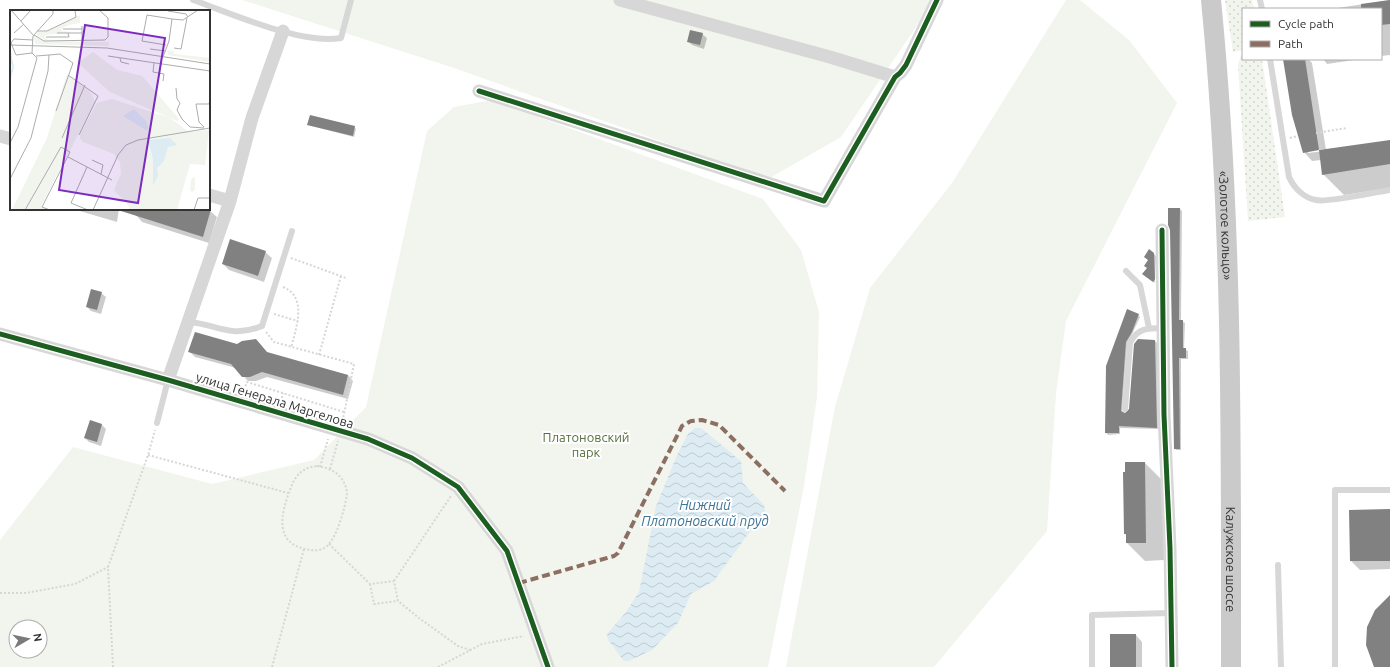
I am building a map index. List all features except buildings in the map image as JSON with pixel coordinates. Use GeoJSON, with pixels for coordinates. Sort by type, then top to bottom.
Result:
{"type":"FeatureCollection","features":[{"type":"Feature","properties":{"kind":"main road","name":"«Золотое кольцо»"},"geometry":{"type":"LineString","coordinates":[[1211,0],[1226,206],[1231,452]]}},
{"type":"Feature","properties":{"kind":"main road","name":"Калужское шоссе"},"geometry":{"type":"LineString","coordinates":[[1231,452],[1231,667]]}},
{"type":"Feature","properties":{"kind":"street"},"geometry":{"type":"LineString","coordinates":[[620,0],[830,57],[895,77]]}},
{"type":"Feature","properties":{"kind":"street"},"geometry":{"type":"LineString","coordinates":[[479,92],[824,201],[895,77],[906,65],[937,0]]}},
{"type":"Feature","properties":{"kind":"street"},"geometry":{"type":"LineString","coordinates":[[168,380],[230,201],[252,118],[283,31]]}},
{"type":"Feature","properties":{"kind":"street"},"geometry":{"type":"LineString","coordinates":[[0,136],[10,139]]}},
{"type":"Feature","properties":{"kind":"street"},"geometry":{"type":"LineString","coordinates":[[210,195],[230,201]]}},
{"type":"Feature","properties":{"kind":"street"},"geometry":{"type":"LineString","coordinates":[[1162,230],[1164,415],[1172,667]]}},
{"type":"Feature","properties":{"kind":"street","name":"улица Генерала Маргелова"},"geometry":{"type":"LineString","coordinates":[[0,334],[168,380],[368,439],[412,458],[458,487],[507,551],[548,667]]}},
{"type":"Feature","properties":{"kind":"lane"},"geometry":{"type":"LineString","coordinates":[[194,0],[283,31],[328,40],[341,38],[351,0]]}},
{"type":"Feature","properties":{"kind":"lane"},"geometry":{"type":"LineString","coordinates":[[1270,60],[1288,177],[1297,189],[1305,196],[1321,201],[1390,190]]}},
{"type":"Feature","properties":{"kind":"lane"},"geometry":{"type":"LineString","coordinates":[[188,322],[197,322],[228,331],[240,332],[262,326],[292,231]]}},
{"type":"Feature","properties":{"kind":"lane"},"geometry":{"type":"LineString","coordinates":[[1126,271],[1140,285],[1149,328]]}},
{"type":"Feature","properties":{"kind":"lane"},"geometry":{"type":"LineString","coordinates":[[1125,409],[1130,343],[1136,333],[1149,328],[1163,328]]}},
{"type":"Feature","properties":{"kind":"lane"},"geometry":{"type":"LineString","coordinates":[[157,423],[168,380]]}},
{"type":"Feature","properties":{"kind":"lane"},"geometry":{"type":"LineString","coordinates":[[1335,667],[1335,490],[1390,490]]}},
{"type":"Feature","properties":{"kind":"lane"},"geometry":{"type":"LineString","coordinates":[[1278,565],[1281,667]]}},
{"type":"Feature","properties":{"kind":"lane"},"geometry":{"type":"LineString","coordinates":[[1092,667],[1092,615],[1171,613]]}},
{"type":"Feature","properties":{"kind":"path"},"geometry":{"type":"LineString","coordinates":[[1316,133],[1347,128]]}},
{"type":"Feature","properties":{"kind":"path"},"geometry":{"type":"LineString","coordinates":[[284,256],[346,278]]}},
{"type":"Feature","properties":{"kind":"path"},"geometry":{"type":"LineString","coordinates":[[319,355],[341,276]]}},
{"type":"Feature","properties":{"kind":"path"},"geometry":{"type":"LineString","coordinates":[[275,283],[287,288],[297,299],[300,315],[291,348]]}},
{"type":"Feature","properties":{"kind":"path"},"geometry":{"type":"LineString","coordinates":[[266,312],[298,321]]}},
{"type":"Feature","properties":{"kind":"path"},"geometry":{"type":"LineString","coordinates":[[262,326],[274,342],[291,348],[354,364],[342,423]]}},
{"type":"Feature","properties":{"kind":"path"},"geometry":{"type":"LineString","coordinates":[[237,390],[244,392],[247,382],[344,412]]}},
{"type":"Feature","properties":{"kind":"path"},"geometry":{"type":"LineString","coordinates":[[283,393],[280,403],[287,406]]}},
{"type":"Feature","properties":{"kind":"path"},"geometry":{"type":"LineString","coordinates":[[113,667],[108,567],[148,455],[157,423]]}},
{"type":"Feature","properties":{"kind":"path"},"geometry":{"type":"LineString","coordinates":[[320,467],[329,434]]}},
{"type":"Feature","properties":{"kind":"path"},"geometry":{"type":"LineString","coordinates":[[330,469],[339,438]]}},
{"type":"Feature","properties":{"kind":"path"},"geometry":{"type":"LineString","coordinates":[[148,455],[288,494]]}},
{"type":"Feature","properties":{"kind":"path"},"geometry":{"type":"LineString","coordinates":[[310,467],[330,469],[339,475],[347,494],[336,533],[329,544],[319,550],[304,549],[291,544],[283,533],[283,516],[288,494],[293,481],[300,471],[310,467]]}},
{"type":"Feature","properties":{"kind":"path"},"geometry":{"type":"LineString","coordinates":[[453,494],[394,581],[398,601],[458,646],[470,650]]}},
{"type":"Feature","properties":{"kind":"path"},"geometry":{"type":"LineString","coordinates":[[329,544],[370,584],[374,604],[398,601]]}},
{"type":"Feature","properties":{"kind":"path"},"geometry":{"type":"LineString","coordinates":[[272,667],[304,549]]}},
{"type":"Feature","properties":{"kind":"path"},"geometry":{"type":"LineString","coordinates":[[0,593],[26,593],[75,584],[108,567]]}},
{"type":"Feature","properties":{"kind":"path"},"geometry":{"type":"LineString","coordinates":[[370,584],[394,581]]}},
{"type":"Feature","properties":{"kind":"path"},"geometry":{"type":"LineString","coordinates":[[438,667],[482,644],[530,635]]}},
{"type":"Feature","properties":{"kind":"green space"},"geometry":{"type":"Polygon","coordinates":[[[242,0],[932,0],[929,8],[841,137],[768,179],[451,67],[242,0]]]}},
{"type":"Feature","properties":{"kind":"green space"},"geometry":{"type":"Polygon","coordinates":[[[1066,0],[1080,0],[1129,40],[1177,103],[1066,321],[1056,393],[1047,531],[934,667],[786,667],[835,407],[870,288],[952,183],[1066,0]]]}},
{"type":"Feature","properties":{"kind":"green space"},"geometry":{"type":"Polygon","coordinates":[[[1225,0],[1252,0],[1254,8],[1242,8],[1242,50],[1233,52],[1225,0]]]}},
{"type":"Feature","properties":{"kind":"green space"},"geometry":{"type":"Polygon","coordinates":[[[1241,55],[1242,60],[1262,60],[1285,217],[1248,221],[1238,65],[1241,55]]]}},
{"type":"Feature","properties":{"kind":"green space","name":"Платоновский парк"},"geometry":{"type":"Polygon","coordinates":[[[492,100],[763,199],[801,250],[819,312],[817,397],[804,486],[768,667],[0,667],[0,540],[73,447],[212,484],[314,460],[366,407],[427,131],[454,107],[492,100]]]}},
{"type":"Feature","properties":{"kind":"water","name":"Нижний Платоновский пруд"},"geometry":{"type":"Polygon","coordinates":[[[695,428],[701,428],[741,461],[743,483],[764,505],[765,511],[714,581],[691,594],[678,623],[652,650],[629,661],[624,661],[608,640],[607,634],[626,612],[639,592],[656,506],[678,453],[688,434],[695,428]]]}},
{"type":"Feature","properties":{"kind":"marked path"},"geometry":{"type":"LineString","coordinates":[[519,583],[614,556],[618,553],[682,426],[691,421],[702,420],[719,425],[785,491]]}},
{"type":"Feature","properties":{"kind":"cycle path"},"geometry":{"type":"LineString","coordinates":[[479,91],[824,201],[895,77],[906,65],[937,0]]}},
{"type":"Feature","properties":{"kind":"cycle path"},"geometry":{"type":"LineString","coordinates":[[1162,230],[1164,415],[1170,548],[1172,667]]}},
{"type":"Feature","properties":{"kind":"cycle path"},"geometry":{"type":"LineString","coordinates":[[0,334],[168,380],[368,439],[412,458],[458,487],[507,551],[548,667]]}}]}
